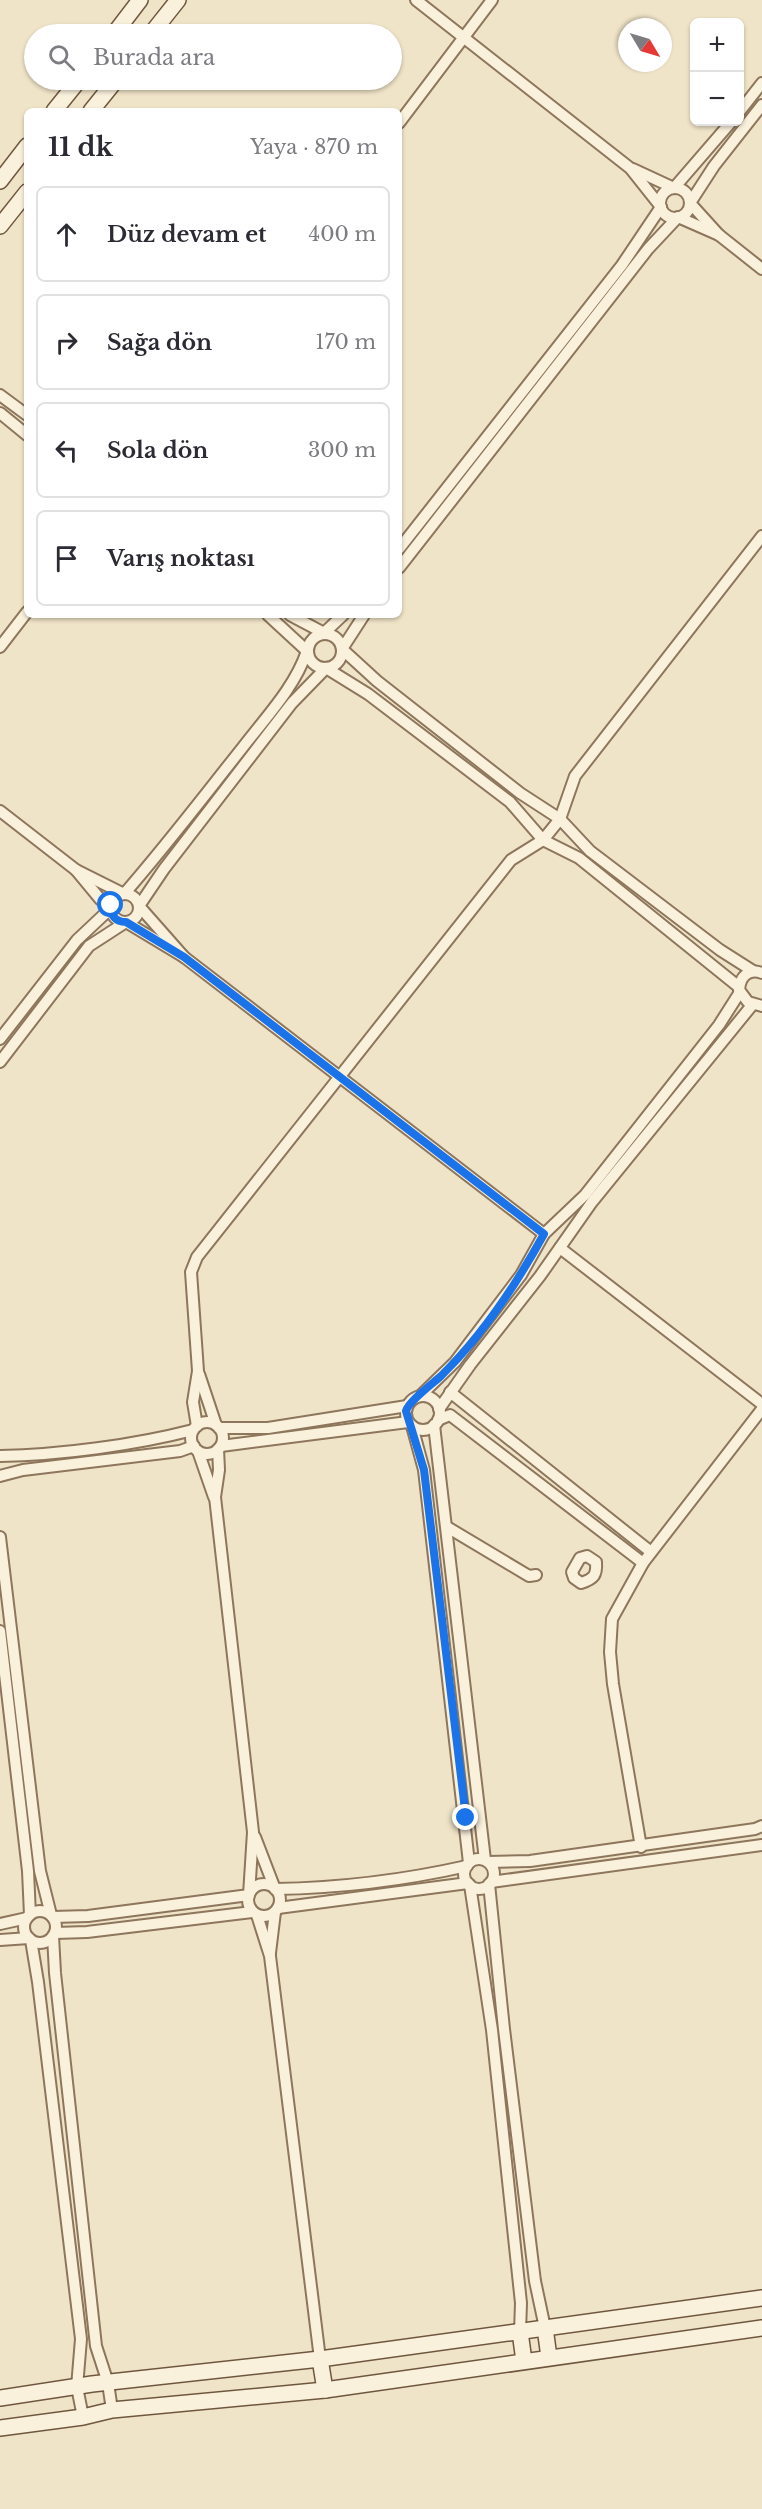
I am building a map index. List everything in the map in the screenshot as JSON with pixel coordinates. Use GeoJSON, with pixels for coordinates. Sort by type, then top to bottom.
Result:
{"type":"FeatureCollection","features":[{"type":"Feature","properties":{"kind":"street"},"geometry":{"type":"LineString","coordinates":[[122,24],[140,0]]}},
{"type":"Feature","properties":{"kind":"street"},"geometry":{"type":"LineString","coordinates":[[159,24],[178,0]]}},
{"type":"Feature","properties":{"kind":"street"},"geometry":{"type":"LineString","coordinates":[[416,0],[630,168],[666,215],[678,217],[719,235]]}},
{"type":"Feature","properties":{"kind":"street"},"geometry":{"type":"LineString","coordinates":[[402,119],[492,0]]}},
{"type":"Feature","properties":{"kind":"street"},"geometry":{"type":"LineString","coordinates":[[56,108],[71,90]]}},
{"type":"Feature","properties":{"kind":"street"},"geometry":{"type":"LineString","coordinates":[[93,108],[108,90]]}},
{"type":"Feature","properties":{"kind":"street"},"geometry":{"type":"LineString","coordinates":[[744,107],[760,91]]}},
{"type":"Feature","properties":{"kind":"street"},"geometry":{"type":"LineString","coordinates":[[402,564],[456,486],[595,308],[678,217],[686,213],[714,166],[762,105]]}},
{"type":"Feature","properties":{"kind":"street"},"geometry":{"type":"LineString","coordinates":[[595,308],[661,207],[660,202],[664,193],[675,188],[728,126]]}},
{"type":"Feature","properties":{"kind":"street"},"geometry":{"type":"LineString","coordinates":[[0,181],[24,150]]}},
{"type":"Feature","properties":{"kind":"street"},"geometry":{"type":"LineString","coordinates":[[630,168],[686,192],[690,203],[719,235],[762,269]]}},
{"type":"Feature","properties":{"kind":"street"},"geometry":{"type":"LineString","coordinates":[[0,226],[24,196]]}},
{"type":"Feature","properties":{"kind":"street"},"geometry":{"type":"LineString","coordinates":[[0,395],[24,414]]}},
{"type":"Feature","properties":{"kind":"street"},"geometry":{"type":"LineString","coordinates":[[0,413],[24,433]]}},
{"type":"Feature","properties":{"kind":"street"},"geometry":{"type":"LineString","coordinates":[[402,546],[456,486]]}},
{"type":"Feature","properties":{"kind":"street"},"geometry":{"type":"LineString","coordinates":[[215,1497],[191,1438],[195,1428],[194,1402],[198,1371],[191,1272],[197,1257],[511,860],[543,840],[560,819],[575,776],[762,536]]}},
{"type":"Feature","properties":{"kind":"street"},"geometry":{"type":"LineString","coordinates":[[0,647],[24,616]]}},
{"type":"Feature","properties":{"kind":"street"},"geometry":{"type":"LineString","coordinates":[[271,618],[307,651],[311,662],[316,666],[327,668],[368,694],[510,802],[543,840],[579,858],[740,990],[743,999],[759,1004],[585,1196],[544,1234],[522,1275],[455,1362],[407,1406],[406,1417],[424,1470],[456,1742],[468,1864],[465,1874],[469,1884],[492,2030],[521,2303],[520,2332],[524,2361]]}},
{"type":"Feature","properties":{"kind":"street"},"geometry":{"type":"LineString","coordinates":[[296,618],[334,636],[342,649],[377,681],[520,793],[560,819],[590,851],[720,950],[758,970]]}},
{"type":"Feature","properties":{"kind":"street"},"geometry":{"type":"LineString","coordinates":[[0,1039],[76,940],[111,908],[115,898],[124,894],[161,852],[285,693],[303,663],[313,638],[324,633],[340,618]]}},
{"type":"Feature","properties":{"kind":"street"},"geometry":{"type":"LineString","coordinates":[[0,1062],[89,946],[137,916],[139,906],[164,869],[285,713],[327,668],[339,661],[342,649],[362,618]]}},
{"type":"Feature","properties":{"kind":"street"},"geometry":{"type":"LineString","coordinates":[[0,811],[76,870],[132,896],[184,957]]}},
{"type":"Feature","properties":{"kind":"street"},"geometry":{"type":"LineString","coordinates":[[76,870],[100,899],[111,908],[114,917],[184,957],[544,1234]]}},
{"type":"Feature","properties":{"kind":"street"},"geometry":{"type":"LineString","coordinates":[[0,1476],[34,1469],[196,1449],[206,1454],[220,1448],[410,1424],[422,1430],[437,1418],[450,1392],[560,1248],[719,1025],[740,990],[743,977],[758,970]]}},
{"type":"Feature","properties":{"kind":"street"},"geometry":{"type":"LineString","coordinates":[[560,1248],[762,1404]]}},
{"type":"Feature","properties":{"kind":"street"},"geometry":{"type":"LineString","coordinates":[[198,1371],[223,1436],[215,1497],[253,1832],[248,1903],[255,1913],[270,1956],[324,2390]]}},
{"type":"Feature","properties":{"kind":"street"},"geometry":{"type":"LineString","coordinates":[[450,1392],[651,1552]]}},
{"type":"Feature","properties":{"kind":"street"},"geometry":{"type":"LineString","coordinates":[[420,1396],[434,1400],[437,1418],[470,1740],[487,1861],[494,1874],[490,1883],[504,2029],[535,2281],[549,2357]]}},
{"type":"Feature","properties":{"kind":"street"},"geometry":{"type":"LineString","coordinates":[[0,1456],[38,1455],[171,1436],[206,1422],[218,1426],[268,1428],[407,1406]]}},
{"type":"Feature","properties":{"kind":"street"},"geometry":{"type":"LineString","coordinates":[[640,1846],[613,1684],[610,1652],[612,1619],[643,1563],[762,1409]]}},
{"type":"Feature","properties":{"kind":"street"},"geometry":{"type":"LineString","coordinates":[[437,1418],[450,1415],[643,1563]]}},
{"type":"Feature","properties":{"kind":"street"},"geometry":{"type":"LineString","coordinates":[[447,1527],[529,1576],[536,1575]]}},
{"type":"Feature","properties":{"kind":"street"},"geometry":{"type":"LineString","coordinates":[[0,1537],[14,1752],[25,1844],[28,1916],[24,1929],[30,1939],[38,1982],[81,2339],[77,2387],[83,2417]]}},
{"type":"Feature","properties":{"kind":"street"},"geometry":{"type":"LineString","coordinates":[[0,1631],[26,1750],[40,1871],[52,1916],[55,1973],[96,2346],[108,2383],[112,2410]]}},
{"type":"Feature","properties":{"kind":"street"},"geometry":{"type":"LineString","coordinates":[[456,1742],[470,1740]]}},
{"type":"Feature","properties":{"kind":"street"},"geometry":{"type":"LineString","coordinates":[[14,1752],[26,1750]]}},
{"type":"Feature","properties":{"kind":"street"},"geometry":{"type":"LineString","coordinates":[[0,1924],[42,1911],[52,1916],[88,1916],[249,1895],[256,1886],[262,1884],[275,1889],[310,1888],[432,1874],[479,1859],[530,1861],[755,1829],[762,1826]]}},
{"type":"Feature","properties":{"kind":"street"},"geometry":{"type":"LineString","coordinates":[[253,1832],[275,1889],[280,1896],[270,1956]]}},
{"type":"Feature","properties":{"kind":"street"},"geometry":{"type":"LineString","coordinates":[[25,1844],[37,1842]]}},
{"type":"Feature","properties":{"kind":"street"},"geometry":{"type":"LineString","coordinates":[[0,1940],[30,1939],[43,1943],[54,1934],[255,1913],[267,1916],[276,1910],[469,1884],[482,1888],[490,1883],[762,1845]]}},
{"type":"Feature","properties":{"kind":"street"},"geometry":{"type":"LineString","coordinates":[[492,2030],[504,2029]]}},
{"type":"Feature","properties":{"kind":"street"},"geometry":{"type":"LineString","coordinates":[[0,2398],[108,2383],[320,2359],[762,2298]]}},
{"type":"Feature","properties":{"kind":"street"},"geometry":{"type":"LineString","coordinates":[[0,2428],[83,2417],[112,2410],[324,2390],[762,2328]]}},
{"type":"Feature","properties":{"kind":"route"},"geometry":{"type":"LineString","coordinates":[[111,905],[111,913],[118,921],[126,922],[184,957],[544,1234],[522,1275],[455,1362],[420,1396],[411,1401],[406,1411],[424,1470],[466,1818]]}}]}
